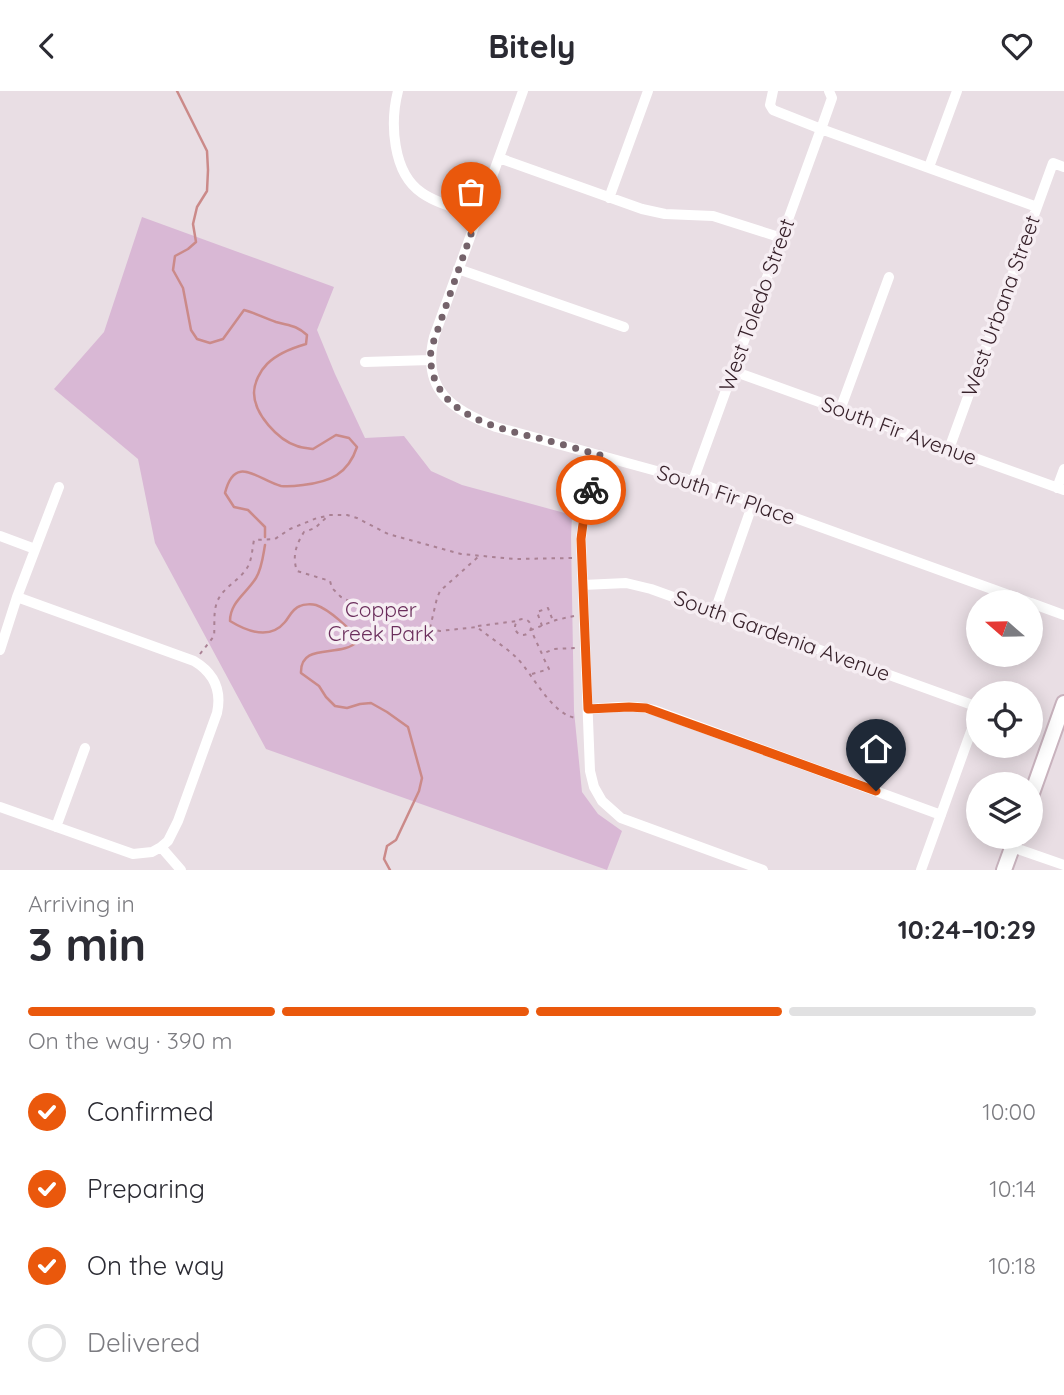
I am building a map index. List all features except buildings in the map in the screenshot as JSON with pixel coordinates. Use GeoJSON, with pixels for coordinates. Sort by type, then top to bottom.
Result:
{"type":"FeatureCollection","features":[{"type":"Feature","properties":{"kind":"main road"},"geometry":{"type":"LineString","coordinates":[[1040,772],[1064,703]]}},
{"type":"Feature","properties":{"kind":"main road"},"geometry":{"type":"LineString","coordinates":[[1004,870],[1012,849]]}},
{"type":"Feature","properties":{"kind":"street"},"geometry":{"type":"LineString","coordinates":[[398,91],[394,130],[399,157],[409,181],[422,194],[478,216]]}},
{"type":"Feature","properties":{"kind":"street"},"geometry":{"type":"LineString","coordinates":[[365,362],[430,361],[434,337],[523,91]]}},
{"type":"Feature","properties":{"kind":"street"},"geometry":{"type":"LineString","coordinates":[[609,198],[648,91]]}},
{"type":"Feature","properties":{"kind":"street"},"geometry":{"type":"LineString","coordinates":[[773,91],[773,110],[1037,207]]}},
{"type":"Feature","properties":{"kind":"street","name":"West Toledo Street"},"geometry":{"type":"LineString","coordinates":[[693,481],[832,98],[829,91]]}},
{"type":"Feature","properties":{"kind":"street"},"geometry":{"type":"LineString","coordinates":[[929,167],[957,91]]}},
{"type":"Feature","properties":{"kind":"street"},"geometry":{"type":"LineString","coordinates":[[499,158],[654,212],[701,214],[782,238]]}},
{"type":"Feature","properties":{"kind":"street","name":"West Urbana Street"},"geometry":{"type":"LineString","coordinates":[[950,449],[1037,207],[1059,165]]}},
{"type":"Feature","properties":{"kind":"street"},"geometry":{"type":"LineString","coordinates":[[458,269],[624,327]]}},
{"type":"Feature","properties":{"kind":"street"},"geometry":{"type":"LineString","coordinates":[[839,409],[889,277]]}},
{"type":"Feature","properties":{"kind":"street","name":"South Fir Place"},"geometry":{"type":"LineString","coordinates":[[430,361],[440,392],[456,408],[496,427],[693,481],[993,590]]}},
{"type":"Feature","properties":{"kind":"street","name":"South Fir Avenue"},"geometry":{"type":"LineString","coordinates":[[733,371],[1061,489]]}},
{"type":"Feature","properties":{"kind":"street"},"geometry":{"type":"LineString","coordinates":[[600,455],[582,528],[590,771],[594,787],[602,801],[621,818],[747,867],[763,870]]}},
{"type":"Feature","properties":{"kind":"street"},"geometry":{"type":"LineString","coordinates":[[1061,489],[1064,469]]}},
{"type":"Feature","properties":{"kind":"street"},"geometry":{"type":"LineString","coordinates":[[0,650],[59,487]]}},
{"type":"Feature","properties":{"kind":"street"},"geometry":{"type":"LineString","coordinates":[[715,611],[754,503]]}},
{"type":"Feature","properties":{"kind":"street"},"geometry":{"type":"LineString","coordinates":[[0,536],[35,549]]}},
{"type":"Feature","properties":{"kind":"street","name":"South Gardenia Avenue"},"geometry":{"type":"LineString","coordinates":[[583,585],[636,585],[715,611],[966,705]]}},
{"type":"Feature","properties":{"kind":"street"},"geometry":{"type":"LineString","coordinates":[[0,807],[133,854],[152,852],[168,841],[178,821],[219,703],[216,684],[209,673],[194,661],[17,597]]}},
{"type":"Feature","properties":{"kind":"street","name":"South Fir Place"},"geometry":{"type":"LineString","coordinates":[[1043,608],[1064,615]]}},
{"type":"Feature","properties":{"kind":"street"},"geometry":{"type":"LineString","coordinates":[[588,709],[646,708],[941,815]]}},
{"type":"Feature","properties":{"kind":"street"},"geometry":{"type":"LineString","coordinates":[[922,870],[966,743]]}},
{"type":"Feature","properties":{"kind":"street"},"geometry":{"type":"LineString","coordinates":[[56,827],[85,748]]}},
{"type":"Feature","properties":{"kind":"street"},"geometry":{"type":"LineString","coordinates":[[161,847],[181,870]]}},
{"type":"Feature","properties":{"kind":"street"},"geometry":{"type":"LineString","coordinates":[[1029,849],[1064,865]]}},
{"type":"Feature","properties":{"kind":"path"},"geometry":{"type":"LineString","coordinates":[[329,515],[315,528],[304,532],[299,540],[294,553],[297,571],[330,581],[332,588],[341,597],[401,631],[417,635],[430,629],[440,591],[480,556]]}},
{"type":"Feature","properties":{"kind":"path"},"geometry":{"type":"LineString","coordinates":[[200,655],[214,636],[214,616],[222,593],[250,565],[254,540],[275,540],[290,529],[317,518],[346,515],[388,534],[461,554],[515,559],[573,558]]}},
{"type":"Feature","properties":{"kind":"path"},"geometry":{"type":"LineString","coordinates":[[542,626],[537,612],[548,608],[553,622]]}},
{"type":"Feature","properties":{"kind":"path"},"geometry":{"type":"LineString","coordinates":[[518,621],[514,627],[516,633],[523,635],[575,616]]}},
{"type":"Feature","properties":{"kind":"path"},"geometry":{"type":"LineString","coordinates":[[430,629],[440,631],[525,619],[532,626],[531,630],[548,670],[530,675]]}},
{"type":"Feature","properties":{"kind":"path"},"geometry":{"type":"LineString","coordinates":[[477,627],[517,659],[559,711],[570,718],[579,718]]}},
{"type":"Feature","properties":{"kind":"path"},"geometry":{"type":"LineString","coordinates":[[542,654],[554,649],[576,648]]}},
{"type":"Feature","properties":{"kind":"green space","name":"Copper Creek Park"},"geometry":{"type":"Polygon","coordinates":[[[142,217],[334,287],[317,330],[365,438],[404,436],[431,471],[462,485],[572,515],[574,711],[582,792],[598,814],[622,831],[607,870],[266,749],[155,543],[138,459],[54,389],[104,332],[142,217]]]}},
{"type":"Feature","properties":{"kind":"waterway"},"geometry":{"type":"LineString","coordinates":[[177,91],[207,151],[207,191],[197,207],[193,224],[196,242],[175,256],[173,270],[183,288],[191,330],[197,339],[210,343],[223,339],[244,310],[293,326],[303,332],[307,335],[306,344],[276,357],[260,374],[254,393],[258,409],[275,432],[297,446],[313,449],[336,435],[349,438],[357,447],[343,470],[330,479],[313,484],[281,486],[248,472],[235,474],[225,493],[234,507],[248,510],[265,527],[265,537]]}},
{"type":"Feature","properties":{"kind":"waterway"},"geometry":{"type":"LineString","coordinates":[[265,545],[258,574],[233,608],[230,621],[251,631],[273,631],[300,606],[312,604],[321,607],[346,626],[358,641],[342,649],[307,657],[302,663],[301,673],[319,686],[335,706],[347,708],[371,703],[408,727],[422,778],[419,791],[396,840],[387,846],[384,859],[390,870]]}},
{"type":"Feature","properties":{"kind":"way so far"},"geometry":{"type":"LineString","coordinates":[[471,234],[431,349],[432,372],[440,392],[456,408],[478,420],[518,434],[600,455],[591,490]]}},
{"type":"Feature","properties":{"kind":"route"},"geometry":{"type":"LineString","coordinates":[[591,490],[581,539],[588,709],[646,708],[876,791]]}}]}
